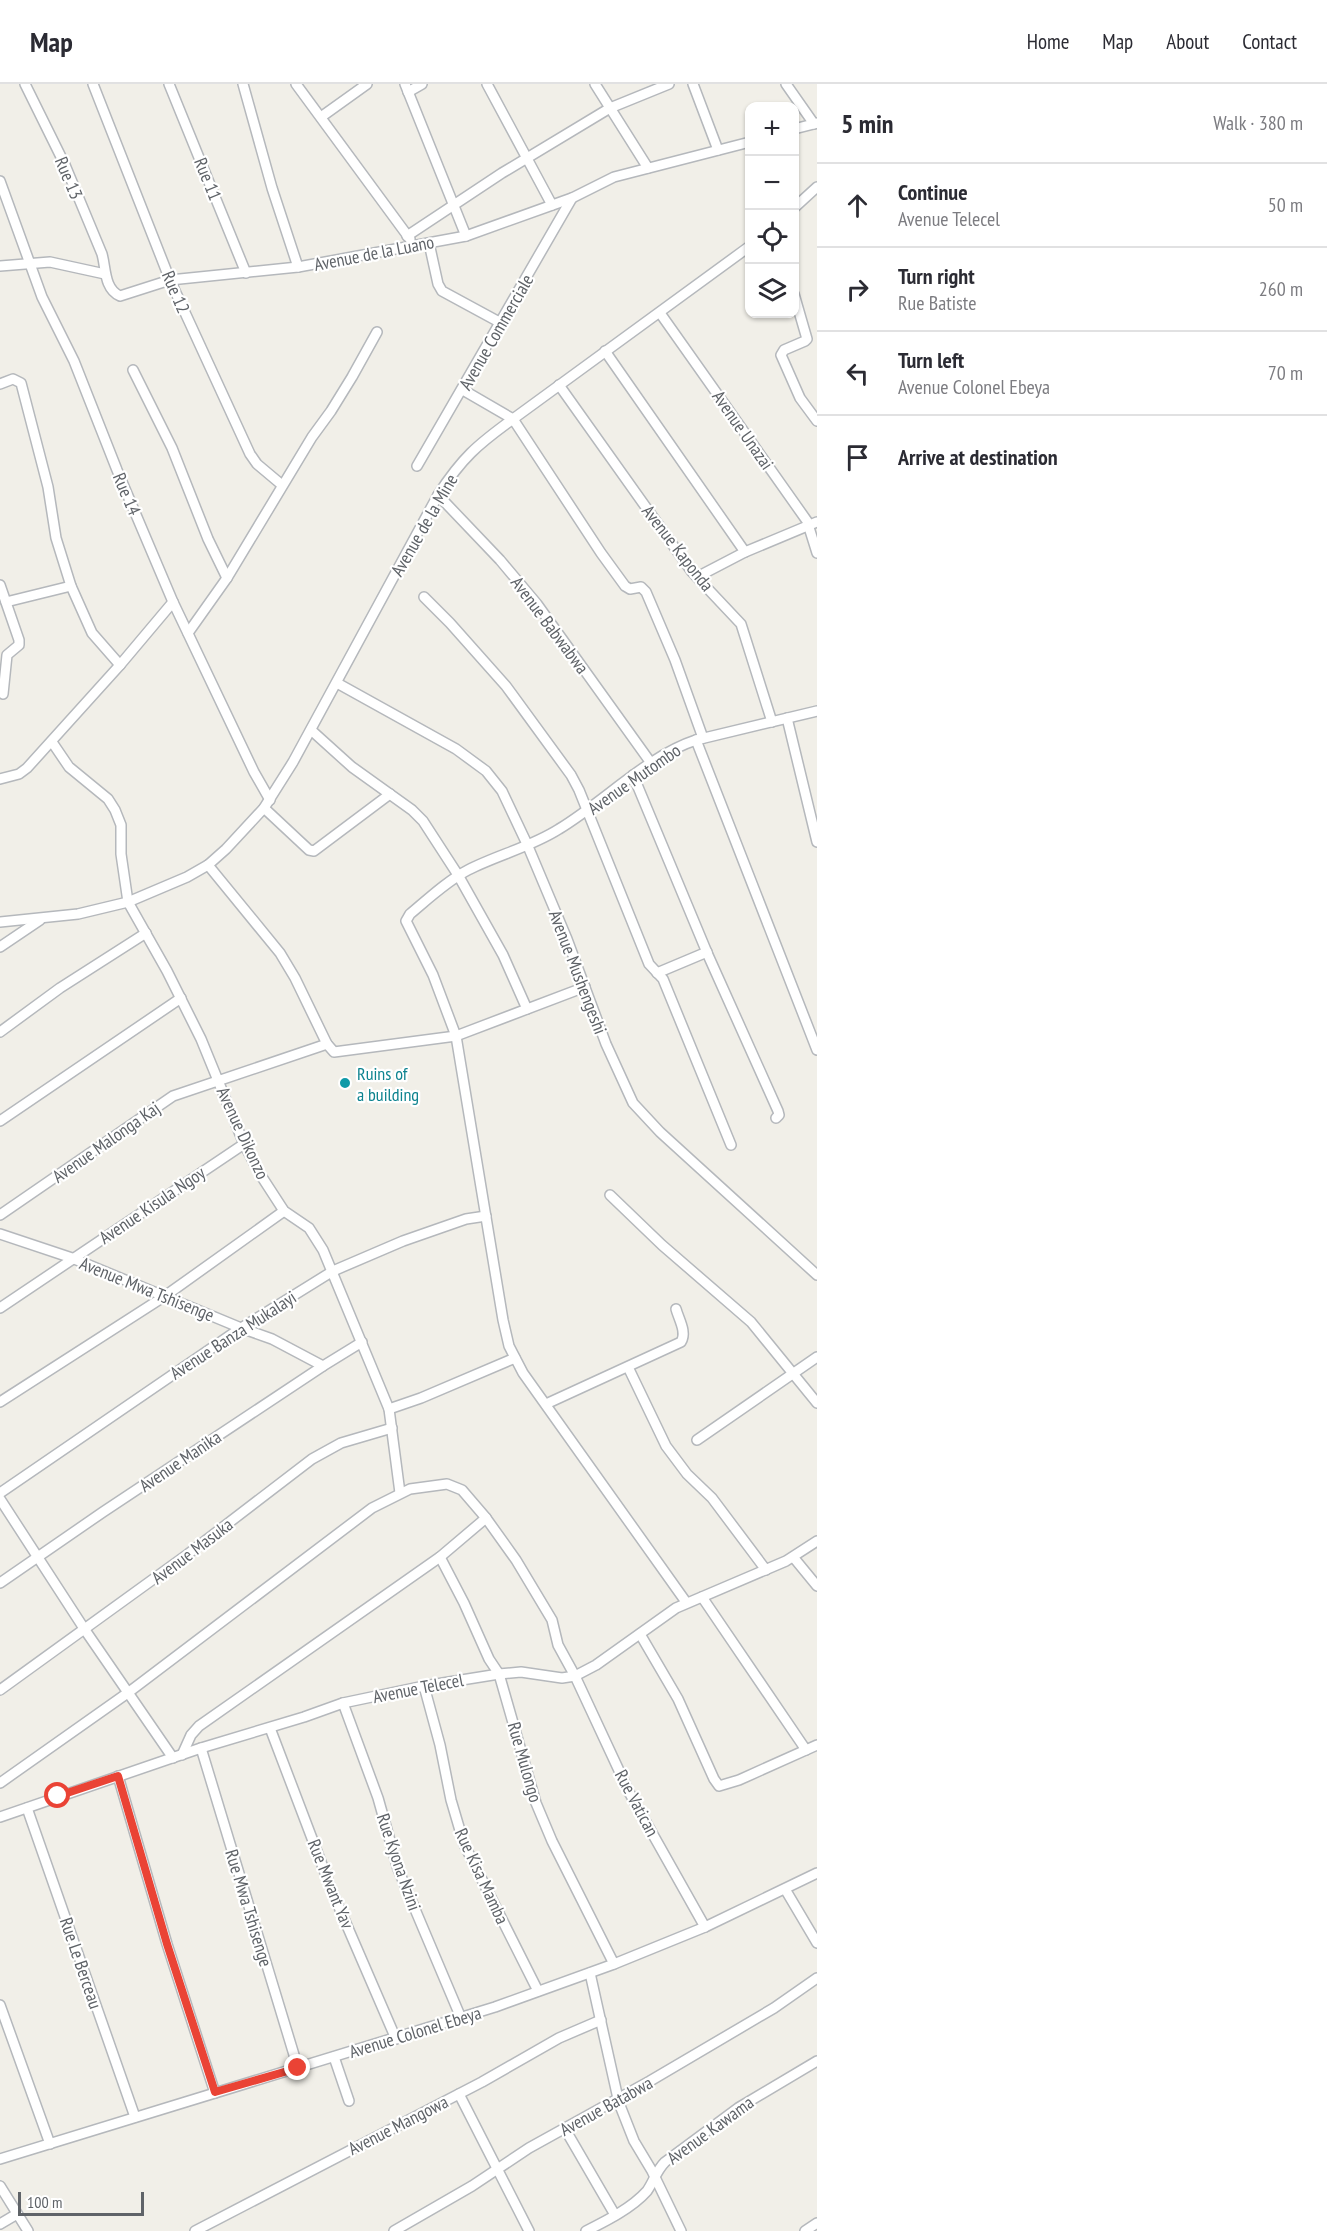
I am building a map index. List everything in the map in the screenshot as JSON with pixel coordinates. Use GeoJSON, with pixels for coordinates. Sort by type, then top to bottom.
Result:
{"type":"FeatureCollection","features":[{"type":"Feature","properties":{"kind":"street","name":"Rue 13"},"geometry":{"type":"LineString","coordinates":[[25,84],[65,165],[102,254],[105,274]]}},
{"type":"Feature","properties":{"kind":"street","name":"Rue 12"},"geometry":{"type":"LineString","coordinates":[[93,84],[170,280],[250,454],[257,464],[282,485]]}},
{"type":"Feature","properties":{"kind":"street","name":"Rue 11"},"geometry":{"type":"LineString","coordinates":[[169,84],[246,273]]}},
{"type":"Feature","properties":{"kind":"street"},"geometry":{"type":"LineString","coordinates":[[243,84],[272,188],[298,267]]}},
{"type":"Feature","properties":{"kind":"street"},"geometry":{"type":"LineString","coordinates":[[296,84],[407,236],[416,245]]}},
{"type":"Feature","properties":{"kind":"street"},"geometry":{"type":"LineString","coordinates":[[321,117],[367,84]]}},
{"type":"Feature","properties":{"kind":"street"},"geometry":{"type":"LineString","coordinates":[[422,84],[406,88],[466,236]]}},
{"type":"Feature","properties":{"kind":"street"},"geometry":{"type":"LineString","coordinates":[[487,84],[552,205]]}},
{"type":"Feature","properties":{"kind":"street"},"geometry":{"type":"LineString","coordinates":[[595,84],[648,168]]}},
{"type":"Feature","properties":{"kind":"street"},"geometry":{"type":"LineString","coordinates":[[407,236],[453,203],[610,108],[669,84]]}},
{"type":"Feature","properties":{"kind":"street"},"geometry":{"type":"LineString","coordinates":[[693,84],[718,150]]}},
{"type":"Feature","properties":{"kind":"street"},"geometry":{"type":"LineString","coordinates":[[786,84],[815,123],[799,128]]}},
{"type":"Feature","properties":{"kind":"street","name":"Avenue de la Luano"},"geometry":{"type":"LineString","coordinates":[[105,274],[112,291],[120,296],[170,280],[298,267],[466,236],[572,198],[615,177],[745,143]]}},
{"type":"Feature","properties":{"kind":"street","name":"Rue 14"},"geometry":{"type":"LineString","coordinates":[[0,181],[46,306],[74,361],[173,602],[254,772],[270,800]]}},
{"type":"Feature","properties":{"kind":"street"},"geometry":{"type":"LineString","coordinates":[[799,204],[817,187]]}},
{"type":"Feature","properties":{"kind":"street","name":"Avenue Commerciale"},"geometry":{"type":"LineString","coordinates":[[417,466],[572,198]]}},
{"type":"Feature","properties":{"kind":"street"},"geometry":{"type":"LineString","coordinates":[[429,243],[438,284],[442,291],[501,323]]}},
{"type":"Feature","properties":{"kind":"street","name":"Avenue de la Mine"},"geometry":{"type":"LineString","coordinates":[[0,922],[78,914],[128,902],[174,884],[208,865],[226,849],[270,800],[337,683],[438,495],[468,454],[745,250]]}},
{"type":"Feature","properties":{"kind":"street"},"geometry":{"type":"LineString","coordinates":[[0,266],[50,262],[105,274]]}},
{"type":"Feature","properties":{"kind":"street"},"geometry":{"type":"LineString","coordinates":[[799,309],[807,339],[784,350],[781,355],[800,398],[817,421]]}},
{"type":"Feature","properties":{"kind":"street","name":"Avenue Unazai"},"geometry":{"type":"LineString","coordinates":[[660,312],[813,523],[817,553]]}},
{"type":"Feature","properties":{"kind":"street"},"geometry":{"type":"LineString","coordinates":[[188,633],[227,578],[312,436],[336,403],[377,332]]}},
{"type":"Feature","properties":{"kind":"street"},"geometry":{"type":"LineString","coordinates":[[605,351],[745,552]]}},
{"type":"Feature","properties":{"kind":"street"},"geometry":{"type":"LineString","coordinates":[[133,370],[172,448],[208,539],[227,578]]}},
{"type":"Feature","properties":{"kind":"street"},"geometry":{"type":"LineString","coordinates":[[0,384],[13,379],[21,383],[48,488],[56,538],[71,586],[92,633],[120,665]]}},
{"type":"Feature","properties":{"kind":"street","name":"Avenue Kaponda"},"geometry":{"type":"LineString","coordinates":[[559,385],[697,577],[738,620],[743,629],[772,722]]}},
{"type":"Feature","properties":{"kind":"street"},"geometry":{"type":"LineString","coordinates":[[463,390],[513,419],[601,553],[625,585],[630,589],[641,587],[646,592],[675,660],[700,739],[817,1050]]}},
{"type":"Feature","properties":{"kind":"street","name":"Avenue Babwabwa"},"geometry":{"type":"LineString","coordinates":[[438,495],[500,560],[537,604],[651,763]]}},
{"type":"Feature","properties":{"kind":"street"},"geometry":{"type":"LineString","coordinates":[[697,577],[745,552],[813,523]]}},
{"type":"Feature","properties":{"kind":"street"},"geometry":{"type":"LineString","coordinates":[[0,585],[19,643],[7,655],[3,694]]}},
{"type":"Feature","properties":{"kind":"street"},"geometry":{"type":"LineString","coordinates":[[6,602],[71,586]]}},
{"type":"Feature","properties":{"kind":"street"},"geometry":{"type":"LineString","coordinates":[[424,597],[457,630],[506,686],[571,775],[588,811],[649,964],[663,979],[731,1145]]}},
{"type":"Feature","properties":{"kind":"street"},"geometry":{"type":"LineString","coordinates":[[0,779],[24,771],[120,665],[173,602]]}},
{"type":"Feature","properties":{"kind":"street","name":"Avenue Mushengeshi"},"geometry":{"type":"LineString","coordinates":[[337,683],[421,728],[470,758],[486,771],[502,791],[527,844],[606,1044],[633,1103],[660,1132],[817,1275]]}},
{"type":"Feature","properties":{"kind":"street","name":"Avenue Mutombo"},"geometry":{"type":"LineString","coordinates":[[456,1036],[433,975],[406,921],[410,914],[458,875],[547,837],[588,811],[633,775],[677,747],[700,739],[817,711]]}},
{"type":"Feature","properties":{"kind":"street"},"geometry":{"type":"LineString","coordinates":[[787,718],[817,842]]}},
{"type":"Feature","properties":{"kind":"street"},"geometry":{"type":"LineString","coordinates":[[311,730],[352,767],[423,821],[458,875],[503,955],[527,1009]]}},
{"type":"Feature","properties":{"kind":"street"},"geometry":{"type":"LineString","coordinates":[[52,742],[69,767],[108,799],[116,810],[121,825],[122,864],[128,902]]}},
{"type":"Feature","properties":{"kind":"street"},"geometry":{"type":"LineString","coordinates":[[633,775],[707,952],[778,1112],[776,1118]]}},
{"type":"Feature","properties":{"kind":"street"},"geometry":{"type":"LineString","coordinates":[[264,808],[309,850],[314,851],[390,794]]}},
{"type":"Feature","properties":{"kind":"street"},"geometry":{"type":"LineString","coordinates":[[208,865],[280,953],[295,978],[327,1044],[332,1051],[337,1053],[456,1036],[585,987]]}},
{"type":"Feature","properties":{"kind":"street","name":"Avenue Dikonzo"},"geometry":{"type":"LineString","coordinates":[[128,902],[201,1039],[244,1144],[260,1174],[284,1211],[313,1232],[333,1271],[389,1409],[400,1493]]}},
{"type":"Feature","properties":{"kind":"street"},"geometry":{"type":"LineString","coordinates":[[0,947],[44,918]]}},
{"type":"Feature","properties":{"kind":"street"},"geometry":{"type":"LineString","coordinates":[[0,1032],[60,988],[146,933]]}},
{"type":"Feature","properties":{"kind":"street"},"geometry":{"type":"LineString","coordinates":[[657,973],[707,952]]}},
{"type":"Feature","properties":{"kind":"street"},"geometry":{"type":"LineString","coordinates":[[0,1121],[180,998]]}},
{"type":"Feature","properties":{"kind":"street"},"geometry":{"type":"LineString","coordinates":[[456,1036],[502,1320],[515,1358],[686,1602]]}},
{"type":"Feature","properties":{"kind":"street","name":"Avenue Malonga Kaj"},"geometry":{"type":"LineString","coordinates":[[0,1215],[165,1101],[183,1092],[219,1083],[327,1044]]}},
{"type":"Feature","properties":{"kind":"street","name":"Avenue Kisula Ngoy"},"geometry":{"type":"LineString","coordinates":[[0,1308],[244,1144]]}},
{"type":"Feature","properties":{"kind":"street"},"geometry":{"type":"LineString","coordinates":[[610,1195],[662,1245],[751,1322],[817,1403]]}},
{"type":"Feature","properties":{"kind":"street"},"geometry":{"type":"LineString","coordinates":[[0,1402],[165,1296],[284,1211]]}},
{"type":"Feature","properties":{"kind":"street","name":"Avenue Banza Mukalayi"},"geometry":{"type":"LineString","coordinates":[[0,1493],[241,1328],[333,1271],[403,1240],[456,1222],[486,1216]]}},
{"type":"Feature","properties":{"kind":"street","name":"Avenue Mwa Tshisenge"},"geometry":{"type":"LineString","coordinates":[[0,1233],[72,1258],[282,1343],[323,1366]]}},
{"type":"Feature","properties":{"kind":"street"},"geometry":{"type":"LineString","coordinates":[[546,1404],[681,1342],[684,1331],[676,1309]]}},
{"type":"Feature","properties":{"kind":"street","name":"Avenue Manika"},"geometry":{"type":"LineString","coordinates":[[0,1583],[362,1342]]}},
{"type":"Feature","properties":{"kind":"street"},"geometry":{"type":"LineString","coordinates":[[698,1440],[759,1395],[817,1357]]}},
{"type":"Feature","properties":{"kind":"street"},"geometry":{"type":"LineString","coordinates":[[389,1409],[421,1398],[515,1358]]}},
{"type":"Feature","properties":{"kind":"street"},"geometry":{"type":"LineString","coordinates":[[628,1367],[670,1453],[717,1505],[766,1570]]}},
{"type":"Feature","properties":{"kind":"street","name":"Avenue Masuka"},"geometry":{"type":"LineString","coordinates":[[0,1690],[85,1630],[321,1454],[341,1443],[392,1428]]}},
{"type":"Feature","properties":{"kind":"street","name":"Rue Vatican"},"geometry":{"type":"LineString","coordinates":[[400,1493],[428,1486],[451,1484],[462,1490],[486,1518],[516,1560],[552,1620],[558,1644],[629,1792],[705,1927]]}},
{"type":"Feature","properties":{"kind":"street"},"geometry":{"type":"LineString","coordinates":[[0,1783],[129,1692],[372,1508],[400,1493]]}},
{"type":"Feature","properties":{"kind":"street"},"geometry":{"type":"LineString","coordinates":[[0,1499],[85,1630],[177,1756],[199,1725],[440,1557],[486,1518]]}},
{"type":"Feature","properties":{"kind":"street"},"geometry":{"type":"LineString","coordinates":[[575,1676],[596,1665],[686,1602],[794,1558],[817,1541]]}},
{"type":"Feature","properties":{"kind":"street","name":"Rue Mulongo"},"geometry":{"type":"LineString","coordinates":[[440,1557],[489,1659],[499,1674],[536,1803],[552,1841],[614,1964]]}},
{"type":"Feature","properties":{"kind":"street"},"geometry":{"type":"LineString","coordinates":[[794,1558],[817,1586]]}},
{"type":"Feature","properties":{"kind":"street"},"geometry":{"type":"LineString","coordinates":[[702,1597],[806,1750]]}},
{"type":"Feature","properties":{"kind":"street"},"geometry":{"type":"LineString","coordinates":[[640,1634],[678,1699],[717,1784],[722,1786],[739,1780],[817,1745]]}},
{"type":"Feature","properties":{"kind":"street","name":"Avenue Telecel"},"geometry":{"type":"LineString","coordinates":[[0,1817],[201,1748],[343,1703],[423,1686],[499,1674],[521,1672],[562,1678],[575,1676]]}},
{"type":"Feature","properties":{"kind":"street","name":"Rue Kisa Mamba"},"geometry":{"type":"LineString","coordinates":[[423,1686],[464,1844],[538,1991]]}},
{"type":"Feature","properties":{"kind":"street","name":"Rue Kyona Nzini"},"geometry":{"type":"LineString","coordinates":[[343,1703],[380,1806],[398,1869],[462,2018]]}},
{"type":"Feature","properties":{"kind":"street","name":"Rue Mwant Yav"},"geometry":{"type":"LineString","coordinates":[[270,1728],[332,1891],[396,2039]]}},
{"type":"Feature","properties":{"kind":"street","name":"Rue Mwa Tshisenge"},"geometry":{"type":"LineString","coordinates":[[201,1748],[298,2068]]}},
{"type":"Feature","properties":{"kind":"street"},"geometry":{"type":"LineString","coordinates":[[118,1776],[167,1944],[215,2092]]}},
{"type":"Feature","properties":{"kind":"street","name":"Rue Le Berceau"},"geometry":{"type":"LineString","coordinates":[[27,1808],[135,2117]]}},
{"type":"Feature","properties":{"kind":"street","name":"Avenue Colonel Ebeya"},"geometry":{"type":"LineString","coordinates":[[0,2159],[462,2018],[590,1973],[705,1927],[817,1873]]}},
{"type":"Feature","properties":{"kind":"street"},"geometry":{"type":"LineString","coordinates":[[785,1889],[817,1944]]}},
{"type":"Feature","properties":{"kind":"street"},"geometry":{"type":"LineString","coordinates":[[590,1973],[618,2098],[634,2141],[681,2231]]}},
{"type":"Feature","properties":{"kind":"street","name":"Avenue Batabwa"},"geometry":{"type":"LineString","coordinates":[[394,2231],[774,2008],[817,1978]]}},
{"type":"Feature","properties":{"kind":"street"},"geometry":{"type":"LineString","coordinates":[[0,2005],[50,2144]]}},
{"type":"Feature","properties":{"kind":"street","name":"Avenue Mangowa"},"geometry":{"type":"LineString","coordinates":[[195,2231],[459,2094],[560,2038],[601,2020]]}},
{"type":"Feature","properties":{"kind":"street"},"geometry":{"type":"LineString","coordinates":[[334,2057],[349,2101]]}},
{"type":"Feature","properties":{"kind":"street","name":"Avenue Kawama"},"geometry":{"type":"LineString","coordinates":[[586,2231],[615,2215],[644,2194],[665,2162],[738,2108],[817,2061]]}},
{"type":"Feature","properties":{"kind":"street"},"geometry":{"type":"LineString","coordinates":[[459,2094],[530,2231]]}},
{"type":"Feature","properties":{"kind":"street"},"geometry":{"type":"LineString","coordinates":[[565,2129],[615,2215]]}},
{"type":"Feature","properties":{"kind":"street"},"geometry":{"type":"LineString","coordinates":[[0,2186],[28,2231]]}},
{"type":"Feature","properties":{"kind":"street"},"geometry":{"type":"LineString","coordinates":[[0,2224],[16,2214]]}},
{"type":"Feature","properties":{"kind":"street"},"geometry":{"type":"LineString","coordinates":[[805,2231],[817,2223]]}},
{"type":"Feature","properties":{"kind":"place","name":"Ruins of a building"},"geometry":{"type":"Point","coordinates":[345,1083]}},
{"type":"Feature","properties":{"kind":"route"},"geometry":{"type":"LineString","coordinates":[[58,1796],[118,1776],[167,1944],[215,2092],[298,2068]]}}]}
